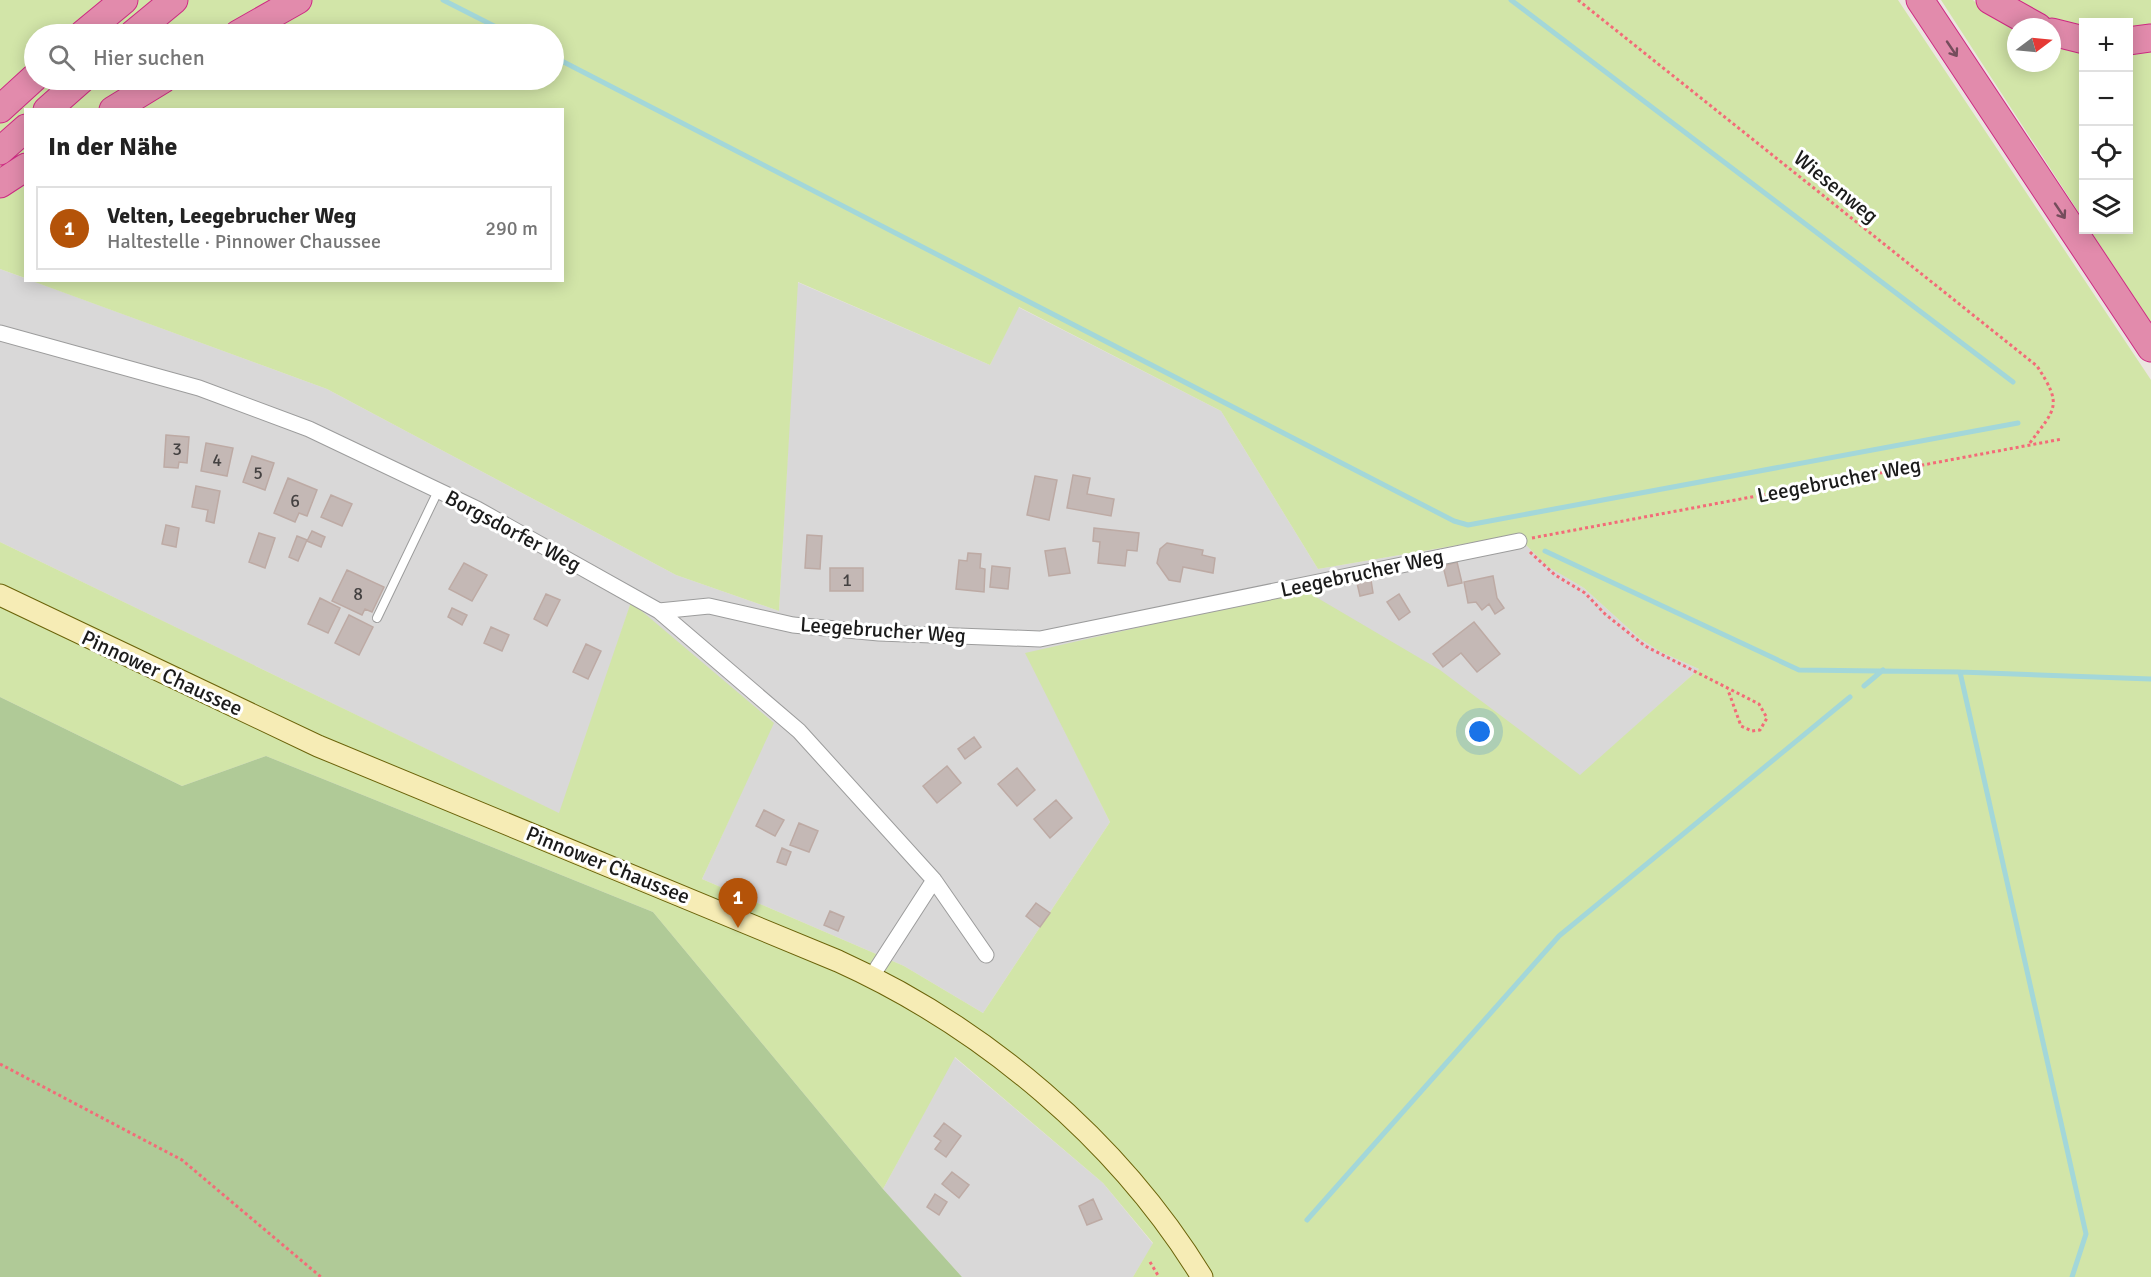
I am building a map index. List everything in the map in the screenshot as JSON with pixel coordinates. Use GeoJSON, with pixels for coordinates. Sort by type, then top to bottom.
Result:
{"type":"FeatureCollection","features":[{"type":"Feature","properties":{"kind":"highway"},"geometry":{"type":"LineString","coordinates":[[95,24],[124,0]]}},
{"type":"Feature","properties":{"kind":"highway"},"geometry":{"type":"LineString","coordinates":[[145,24],[174,0]]}},
{"type":"Feature","properties":{"kind":"highway"},"geometry":{"type":"LineString","coordinates":[[256,24],[298,0]]}},
{"type":"Feature","properties":{"kind":"highway"},"geometry":{"type":"LineString","coordinates":[[1920,0],[2151,348]]}},
{"type":"Feature","properties":{"kind":"highway"},"geometry":{"type":"LineString","coordinates":[[1990,0],[2022,18]]}},
{"type":"Feature","properties":{"kind":"highway"},"geometry":{"type":"LineString","coordinates":[[2061,34],[2079,39]]}},
{"type":"Feature","properties":{"kind":"highway"},"geometry":{"type":"LineString","coordinates":[[2133,40],[2151,38]]}},
{"type":"Feature","properties":{"kind":"highway"},"geometry":{"type":"LineString","coordinates":[[0,109],[24,87]]}},
{"type":"Feature","properties":{"kind":"highway"},"geometry":{"type":"LineString","coordinates":[[49,108],[70,90]]}},
{"type":"Feature","properties":{"kind":"highway"},"geometry":{"type":"LineString","coordinates":[[115,108],[145,90]]}},
{"type":"Feature","properties":{"kind":"highway"},"geometry":{"type":"LineString","coordinates":[[0,151],[24,130]]}},
{"type":"Feature","properties":{"kind":"highway"},"geometry":{"type":"LineString","coordinates":[[0,184],[24,168]]}},
{"type":"Feature","properties":{"kind":"main road","name":"Pinnower Chaussee"},"geometry":{"type":"LineString","coordinates":[[0,595],[318,746],[872,976],[973,1038],[1070,1117],[1136,1187],[1202,1277]]}},
{"type":"Feature","properties":{"kind":"street","name":"Borgsdorfer Weg"},"geometry":{"type":"LineString","coordinates":[[0,333],[199,388],[309,429],[477,509],[659,611],[799,731],[934,880],[986,956]]}},
{"type":"Feature","properties":{"kind":"street","name":"Leegebrucher Weg"},"geometry":{"type":"LineString","coordinates":[[659,611],[709,606],[793,625],[879,633],[1040,639],[1519,541]]}},
{"type":"Feature","properties":{"kind":"street"},"geometry":{"type":"LineString","coordinates":[[872,976],[934,880]]}},
{"type":"Feature","properties":{"kind":"lane"},"geometry":{"type":"LineString","coordinates":[[377,618],[438,491]]}},
{"type":"Feature","properties":{"kind":"path","name":"Wiesenweg"},"geometry":{"type":"LineString","coordinates":[[1578,0],[2037,366],[2054,392],[2053,411],[2029,444]]}},
{"type":"Feature","properties":{"kind":"path","name":"Leegebrucher Weg"},"geometry":{"type":"LineString","coordinates":[[1519,541],[2062,439]]}},
{"type":"Feature","properties":{"kind":"path"},"geometry":{"type":"LineString","coordinates":[[1519,541],[1542,566],[1585,593],[1605,614],[1645,646],[1703,674],[1728,690],[1748,698],[1765,710],[1767,718],[1760,730],[1752,731],[1741,726],[1728,690]]}},
{"type":"Feature","properties":{"kind":"path"},"geometry":{"type":"LineString","coordinates":[[0,1064],[182,1160],[321,1277]]}},
{"type":"Feature","properties":{"kind":"path"},"geometry":{"type":"LineString","coordinates":[[1150,1262],[1159,1277]]}},
{"type":"Feature","properties":{"kind":"shaded area"},"geometry":{"type":"Polygon","coordinates":[[[0,269],[24,278],[24,282],[35,282],[327,389],[676,575],[779,611],[797,282],[990,365],[1018,307],[1221,411],[1318,569],[1511,536],[1525,544],[1548,566],[1584,588],[1639,638],[1661,652],[1699,669],[1580,776],[1535,743],[1026,653],[1110,822],[983,1013],[904,966],[702,879],[773,723],[631,603],[560,814],[0,542],[0,269]]]}},
{"type":"Feature","properties":{"kind":"shaded area"},"geometry":{"type":"Polygon","coordinates":[[[954,1057],[1103,1183],[1153,1244],[1133,1277],[962,1277],[883,1189],[954,1057]]]}},
{"type":"Feature","properties":{"kind":"green space"},"geometry":{"type":"Polygon","coordinates":[[[0,0],[1898,0],[2151,380],[2151,1277],[1133,1277],[1153,1243],[1103,1183],[955,1057],[883,1189],[653,912],[266,756],[182,786],[0,697],[0,542],[559,813],[631,602],[774,723],[702,879],[904,966],[983,1013],[1110,822],[1025,653],[1304,590],[1440,670],[1580,775],[1699,669],[1661,652],[1639,638],[1584,588],[1547,566],[1525,544],[1511,536],[1318,569],[1221,411],[1019,307],[990,365],[798,282],[779,611],[676,575],[327,389],[35,282],[564,282],[564,108],[24,108],[24,278],[0,269],[0,0]]]}},
{"type":"Feature","properties":{"kind":"green space"},"geometry":{"type":"Polygon","coordinates":[[[1941,0],[1973,0],[1985,11],[2007,24],[2007,72],[2061,72],[2061,46],[2079,50],[2079,213],[1941,0]]]}},
{"type":"Feature","properties":{"kind":"green space"},"geometry":{"type":"Polygon","coordinates":[[[2009,0],[2151,0],[2151,25],[2133,27],[2133,18],[2079,18],[2079,27],[2061,23],[2061,18],[2045,18],[2009,0]]]}},
{"type":"Feature","properties":{"kind":"green space"},"geometry":{"type":"Polygon","coordinates":[[[2151,49],[2151,323],[2093,234],[2133,234],[2133,51],[2151,49]]]}},
{"type":"Feature","properties":{"kind":"green space"},"geometry":{"type":"Polygon","coordinates":[[[0,697],[182,786],[266,756],[653,912],[883,1189],[962,1277],[0,1277],[0,697]]]}},
{"type":"Feature","properties":{"kind":"building"},"geometry":{"type":"Polygon","coordinates":[[[166,435],[189,437],[187,463],[179,462],[178,468],[164,467],[166,435]]]}},
{"type":"Feature","properties":{"kind":"building"},"geometry":{"type":"Polygon","coordinates":[[[206,443],[233,448],[227,476],[201,471],[206,443]]]}},
{"type":"Feature","properties":{"kind":"building"},"geometry":{"type":"Polygon","coordinates":[[[252,456],[274,463],[265,490],[243,482],[252,456]]]}},
{"type":"Feature","properties":{"kind":"building"},"geometry":{"type":"Polygon","coordinates":[[[1073,475],[1090,478],[1087,494],[1114,499],[1111,516],[1067,508],[1073,475]]]}},
{"type":"Feature","properties":{"kind":"building"},"geometry":{"type":"Polygon","coordinates":[[[1035,476],[1057,480],[1049,520],[1027,515],[1035,476]]]}},
{"type":"Feature","properties":{"kind":"building"},"geometry":{"type":"Polygon","coordinates":[[[288,478],[317,490],[307,516],[299,513],[295,522],[274,513],[288,478]]]}},
{"type":"Feature","properties":{"kind":"building"},"geometry":{"type":"Polygon","coordinates":[[[196,486],[220,491],[214,523],[206,521],[208,510],[192,507],[196,486]]]}},
{"type":"Feature","properties":{"kind":"building"},"geometry":{"type":"Polygon","coordinates":[[[331,495],[352,504],[342,526],[321,517],[331,495]]]}},
{"type":"Feature","properties":{"kind":"building"},"geometry":{"type":"Polygon","coordinates":[[[166,525],[179,528],[176,547],[162,544],[166,525]]]}},
{"type":"Feature","properties":{"kind":"building"},"geometry":{"type":"Polygon","coordinates":[[[1094,528],[1139,533],[1137,551],[1127,550],[1125,566],[1098,563],[1100,542],[1093,541],[1094,528]]]}},
{"type":"Feature","properties":{"kind":"building"},"geometry":{"type":"Polygon","coordinates":[[[312,531],[325,537],[321,547],[307,541],[312,531]]]}},
{"type":"Feature","properties":{"kind":"building"},"geometry":{"type":"Polygon","coordinates":[[[259,533],[275,538],[265,568],[249,562],[259,533]]]}},
{"type":"Feature","properties":{"kind":"building"},"geometry":{"type":"Polygon","coordinates":[[[807,535],[822,536],[820,569],[805,568],[807,535]]]}},
{"type":"Feature","properties":{"kind":"building"},"geometry":{"type":"Polygon","coordinates":[[[297,536],[307,540],[298,561],[289,557],[297,536]]]}},
{"type":"Feature","properties":{"kind":"building"},"geometry":{"type":"Polygon","coordinates":[[[1167,543],[1203,550],[1202,555],[1215,558],[1213,573],[1183,567],[1180,582],[1169,580],[1157,563],[1160,549],[1167,543]]]}},
{"type":"Feature","properties":{"kind":"building"},"geometry":{"type":"Polygon","coordinates":[[[1065,548],[1070,573],[1049,576],[1045,551],[1065,548]]]}},
{"type":"Feature","properties":{"kind":"building"},"geometry":{"type":"Polygon","coordinates":[[[968,553],[981,554],[980,568],[985,569],[984,592],[956,589],[959,560],[967,561],[968,553]]]}},
{"type":"Feature","properties":{"kind":"building"},"geometry":{"type":"Polygon","coordinates":[[[1457,562],[1462,583],[1448,586],[1443,566],[1457,562]]]}},
{"type":"Feature","properties":{"kind":"building"},"geometry":{"type":"Polygon","coordinates":[[[464,563],[487,575],[472,601],[449,589],[464,563]]]}},
{"type":"Feature","properties":{"kind":"building"},"geometry":{"type":"Polygon","coordinates":[[[992,566],[1010,568],[1008,589],[990,587],[992,566]]]}},
{"type":"Feature","properties":{"kind":"building"},"geometry":{"type":"Polygon","coordinates":[[[830,568],[863,568],[863,591],[830,591],[830,568]]]}},
{"type":"Feature","properties":{"kind":"building"},"geometry":{"type":"Polygon","coordinates":[[[347,570],[384,587],[372,612],[365,609],[362,615],[332,601],[347,570]]]}},
{"type":"Feature","properties":{"kind":"building"},"geometry":{"type":"Polygon","coordinates":[[[1493,576],[1497,598],[1504,608],[1495,614],[1489,604],[1482,610],[1476,602],[1468,603],[1464,582],[1493,576]]]}},
{"type":"Feature","properties":{"kind":"building"},"geometry":{"type":"Polygon","coordinates":[[[1371,580],[1373,593],[1360,596],[1357,583],[1371,580]]]}},
{"type":"Feature","properties":{"kind":"building"},"geometry":{"type":"Polygon","coordinates":[[[546,594],[560,600],[547,626],[534,619],[546,594]]]}},
{"type":"Feature","properties":{"kind":"building"},"geometry":{"type":"Polygon","coordinates":[[[1399,594],[1410,612],[1399,620],[1387,602],[1399,594]]]}},
{"type":"Feature","properties":{"kind":"building"},"geometry":{"type":"Polygon","coordinates":[[[320,598],[340,608],[328,633],[308,624],[320,598]]]}},
{"type":"Feature","properties":{"kind":"building"},"geometry":{"type":"Polygon","coordinates":[[[452,608],[467,615],[462,625],[448,617],[452,608]]]}},
{"type":"Feature","properties":{"kind":"building"},"geometry":{"type":"Polygon","coordinates":[[[349,615],[373,627],[359,655],[335,643],[349,615]]]}},
{"type":"Feature","properties":{"kind":"building"},"geometry":{"type":"Polygon","coordinates":[[[1474,622],[1500,654],[1477,672],[1461,653],[1443,667],[1433,654],[1474,622]]]}},
{"type":"Feature","properties":{"kind":"building"},"geometry":{"type":"Polygon","coordinates":[[[491,627],[509,635],[502,651],[484,643],[491,627]]]}},
{"type":"Feature","properties":{"kind":"building"},"geometry":{"type":"Polygon","coordinates":[[[586,644],[601,651],[588,679],[573,672],[586,644]]]}},
{"type":"Feature","properties":{"kind":"building"},"geometry":{"type":"Polygon","coordinates":[[[974,737],[981,747],[965,759],[958,749],[974,737]]]}},
{"type":"Feature","properties":{"kind":"building"},"geometry":{"type":"Polygon","coordinates":[[[947,766],[961,783],[937,803],[923,786],[947,766]]]}},
{"type":"Feature","properties":{"kind":"building"},"geometry":{"type":"Polygon","coordinates":[[[1017,768],[1035,790],[1017,806],[998,784],[1017,768]]]}},
{"type":"Feature","properties":{"kind":"building"},"geometry":{"type":"Polygon","coordinates":[[[1056,800],[1072,818],[1050,838],[1034,819],[1056,800]]]}},
{"type":"Feature","properties":{"kind":"building"},"geometry":{"type":"Polygon","coordinates":[[[764,810],[784,820],[775,836],[756,826],[764,810]]]}},
{"type":"Feature","properties":{"kind":"building"},"geometry":{"type":"Polygon","coordinates":[[[799,823],[818,831],[809,852],[790,845],[799,823]]]}},
{"type":"Feature","properties":{"kind":"building"},"geometry":{"type":"Polygon","coordinates":[[[782,848],[791,852],[786,865],[777,862],[782,848]]]}},
{"type":"Feature","properties":{"kind":"building"},"geometry":{"type":"Polygon","coordinates":[[[1036,903],[1050,913],[1040,927],[1026,916],[1036,903]]]}},
{"type":"Feature","properties":{"kind":"building"},"geometry":{"type":"Polygon","coordinates":[[[830,911],[844,917],[838,931],[824,925],[830,911]]]}},
{"type":"Feature","properties":{"kind":"building"},"geometry":{"type":"Polygon","coordinates":[[[944,1123],[961,1136],[946,1157],[935,1149],[941,1141],[934,1136],[944,1123]]]}},
{"type":"Feature","properties":{"kind":"building"},"geometry":{"type":"Polygon","coordinates":[[[952,1172],[969,1185],[959,1198],[942,1184],[952,1172]]]}},
{"type":"Feature","properties":{"kind":"building"},"geometry":{"type":"Polygon","coordinates":[[[935,1194],[947,1202],[939,1215],[927,1207],[935,1194]]]}},
{"type":"Feature","properties":{"kind":"building"},"geometry":{"type":"Polygon","coordinates":[[[1093,1199],[1102,1219],[1087,1225],[1079,1206],[1093,1199]]]}},
{"type":"Feature","properties":{"kind":"waterway"},"geometry":{"type":"LineString","coordinates":[[443,0],[490,24]]}},
{"type":"Feature","properties":{"kind":"waterway"},"geometry":{"type":"LineString","coordinates":[[1511,0],[2013,382]]}},
{"type":"Feature","properties":{"kind":"waterway"},"geometry":{"type":"LineString","coordinates":[[564,62],[1454,521],[1468,525],[2018,423]]}},
{"type":"Feature","properties":{"kind":"waterway"},"geometry":{"type":"LineString","coordinates":[[1545,551],[1799,670],[1960,672],[2151,679]]}},
{"type":"Feature","properties":{"kind":"waterway"},"geometry":{"type":"LineString","coordinates":[[1864,686],[1883,670]]}},
{"type":"Feature","properties":{"kind":"waterway"},"geometry":{"type":"LineString","coordinates":[[1960,672],[2086,1234],[2072,1277]]}},
{"type":"Feature","properties":{"kind":"waterway"},"geometry":{"type":"LineString","coordinates":[[1307,1220],[1559,936],[1850,697]]}},
{"type":"Feature","properties":{"kind":"place","name":"Velten, Leegebrucher Weg"},"geometry":{"type":"Point","coordinates":[738,928]}}]}
